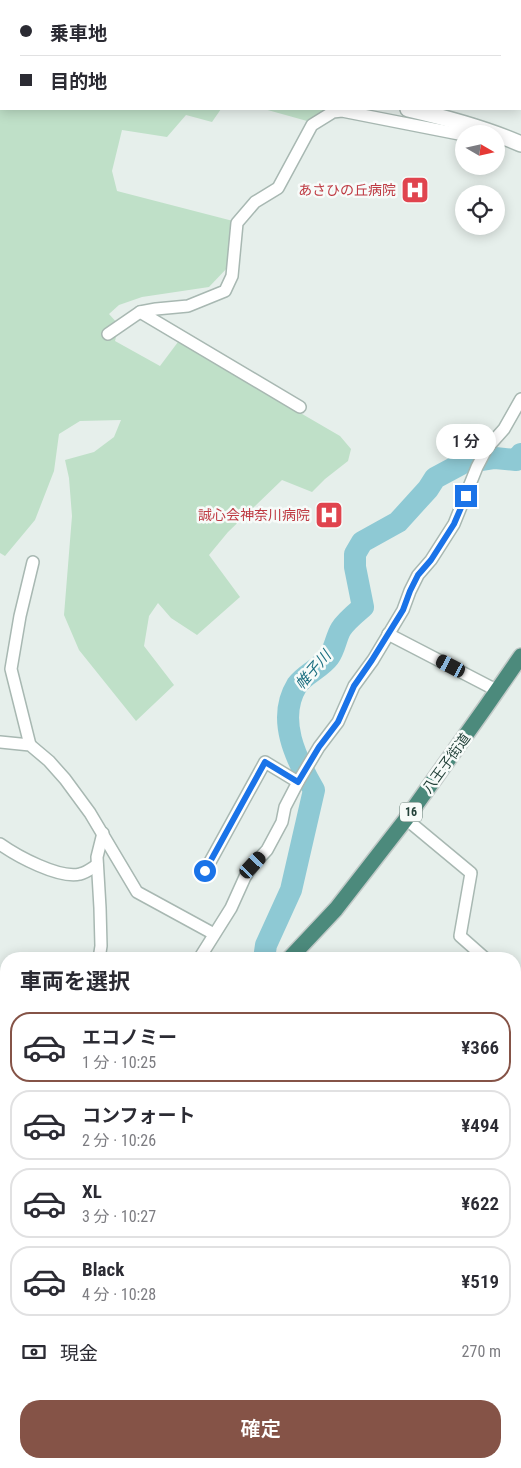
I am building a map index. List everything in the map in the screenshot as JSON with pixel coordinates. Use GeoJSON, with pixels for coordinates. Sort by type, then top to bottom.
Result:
{"type":"FeatureCollection","features":[{"type":"Feature","properties":{"kind":"highway","name":"八王子街道"},"geometry":{"type":"LineString","coordinates":[[296,952],[336,909],[406,818],[498,691],[521,656]]}},
{"type":"Feature","properties":{"kind":"street"},"geometry":{"type":"LineString","coordinates":[[411,110],[455,127]]}},
{"type":"Feature","properties":{"kind":"street"},"geometry":{"type":"LineString","coordinates":[[108,334],[140,312],[188,306],[225,291],[232,276],[237,223],[256,202],[278,188],[312,125],[333,112],[342,111],[455,129]]}},
{"type":"Feature","properties":{"kind":"street"},"geometry":{"type":"LineString","coordinates":[[505,137],[521,144]]}},
{"type":"Feature","properties":{"kind":"street"},"geometry":{"type":"LineString","coordinates":[[140,312],[300,407]]}},
{"type":"Feature","properties":{"kind":"street"},"geometry":{"type":"LineString","coordinates":[[203,952],[232,908],[245,877],[267,850],[282,822],[285,807],[298,782],[319,747],[338,722],[354,686],[403,610],[418,575],[431,560],[454,524],[477,467],[487,448],[504,429],[521,399]]}},
{"type":"Feature","properties":{"kind":"street"},"geometry":{"type":"LineString","coordinates":[[30,745],[11,668],[20,616],[33,562]]}},
{"type":"Feature","properties":{"kind":"street"},"geometry":{"type":"LineString","coordinates":[[388,634],[498,691]]}},
{"type":"Feature","properties":{"kind":"street"},"geometry":{"type":"LineString","coordinates":[[0,742],[30,745],[49,760],[90,812],[137,892],[214,934]]}},
{"type":"Feature","properties":{"kind":"street"},"geometry":{"type":"LineString","coordinates":[[205,871],[265,762],[298,782]]}},
{"type":"Feature","properties":{"kind":"street"},"geometry":{"type":"LineString","coordinates":[[406,818],[471,873],[460,936],[478,952]]}},
{"type":"Feature","properties":{"kind":"street"},"geometry":{"type":"LineString","coordinates":[[100,952],[100,908],[97,857],[103,833]]}},
{"type":"Feature","properties":{"kind":"street"},"geometry":{"type":"LineString","coordinates":[[0,844],[39,866],[67,874],[80,874],[97,865]]}},
{"type":"Feature","properties":{"kind":"green space"},"geometry":{"type":"Polygon","coordinates":[[[0,110],[220,110],[212,122],[186,115],[167,137],[122,130],[112,171],[117,191],[233,221],[229,266],[209,287],[142,297],[119,305],[109,314],[119,325],[115,341],[160,366],[178,342],[340,436],[351,449],[348,461],[312,492],[282,480],[228,532],[209,555],[240,597],[197,635],[171,618],[158,603],[149,616],[144,646],[174,685],[136,721],[79,650],[64,615],[72,516],[69,478],[65,460],[94,452],[114,437],[121,420],[80,421],[59,434],[54,471],[35,520],[5,556],[0,553],[0,110]]]}},
{"type":"Feature","properties":{"kind":"green space"},"geometry":{"type":"Polygon","coordinates":[[[268,110],[328,110],[307,121],[268,110]]]}},
{"type":"Feature","properties":{"kind":"waterway","name":"帷子川"},"geometry":{"type":"LineString","coordinates":[[265,952],[266,945],[291,890],[314,790],[295,752],[288,725],[288,711],[297,685],[329,657],[341,629],[363,607],[355,567],[355,554],[362,542],[398,522],[428,489],[435,478],[463,463],[495,458],[516,460],[521,454]]}},
{"type":"Feature","properties":{"kind":"place","name":"あさひの丘病院"},"geometry":{"type":"Point","coordinates":[415,190]}},
{"type":"Feature","properties":{"kind":"place","name":"誠心会神奈川病院"},"geometry":{"type":"Point","coordinates":[329,515]}},
{"type":"Feature","properties":{"kind":"route"},"geometry":{"type":"LineString","coordinates":[[205,871],[265,762],[298,782],[319,747],[338,722],[354,686],[403,610],[418,575],[431,560],[454,524],[466,496]]}}]}
